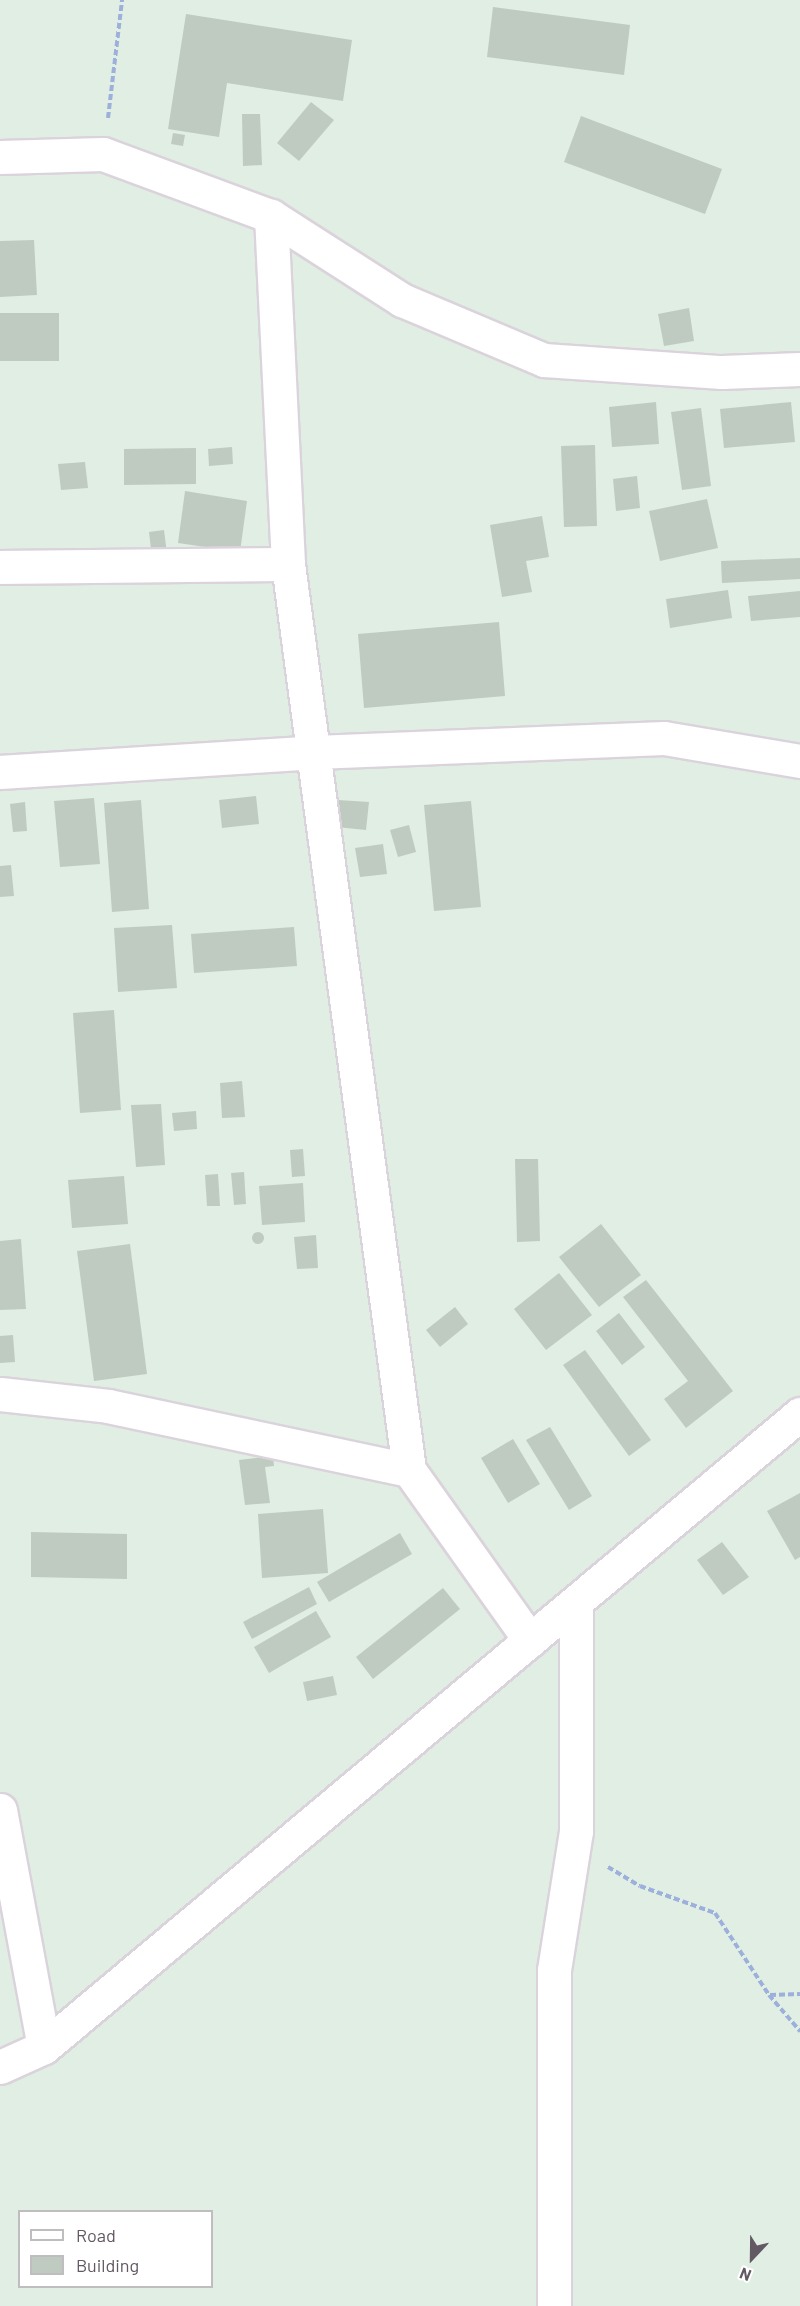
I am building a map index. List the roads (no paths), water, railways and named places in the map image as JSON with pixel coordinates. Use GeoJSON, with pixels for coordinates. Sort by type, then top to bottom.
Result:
{"type":"FeatureCollection","features":[{"type":"Feature","properties":{"kind":"street"},"geometry":{"type":"LineString","coordinates":[[0,156],[103,154],[271,216],[402,300],[544,360],[723,372],[800,369]]}},
{"type":"Feature","properties":{"kind":"street"},"geometry":{"type":"LineString","coordinates":[[271,216],[288,564],[315,752],[409,1470],[530,1640]]}},
{"type":"Feature","properties":{"kind":"street"},"geometry":{"type":"LineString","coordinates":[[0,567],[288,564]]}},
{"type":"Feature","properties":{"kind":"street"},"geometry":{"type":"LineString","coordinates":[[0,772],[315,752],[664,738],[800,761]]}},
{"type":"Feature","properties":{"kind":"street"},"geometry":{"type":"LineString","coordinates":[[0,1394],[108,1406],[409,1470]]}},
{"type":"Feature","properties":{"kind":"street"},"geometry":{"type":"LineString","coordinates":[[0,2067],[44,2047],[800,1414]]}},
{"type":"Feature","properties":{"kind":"street"},"geometry":{"type":"LineString","coordinates":[[554,2306],[554,1970],[576,1831],[576,1603]]}},
{"type":"Feature","properties":{"kind":"street"},"geometry":{"type":"LineString","coordinates":[[0,1810],[44,2047]]}}]}
